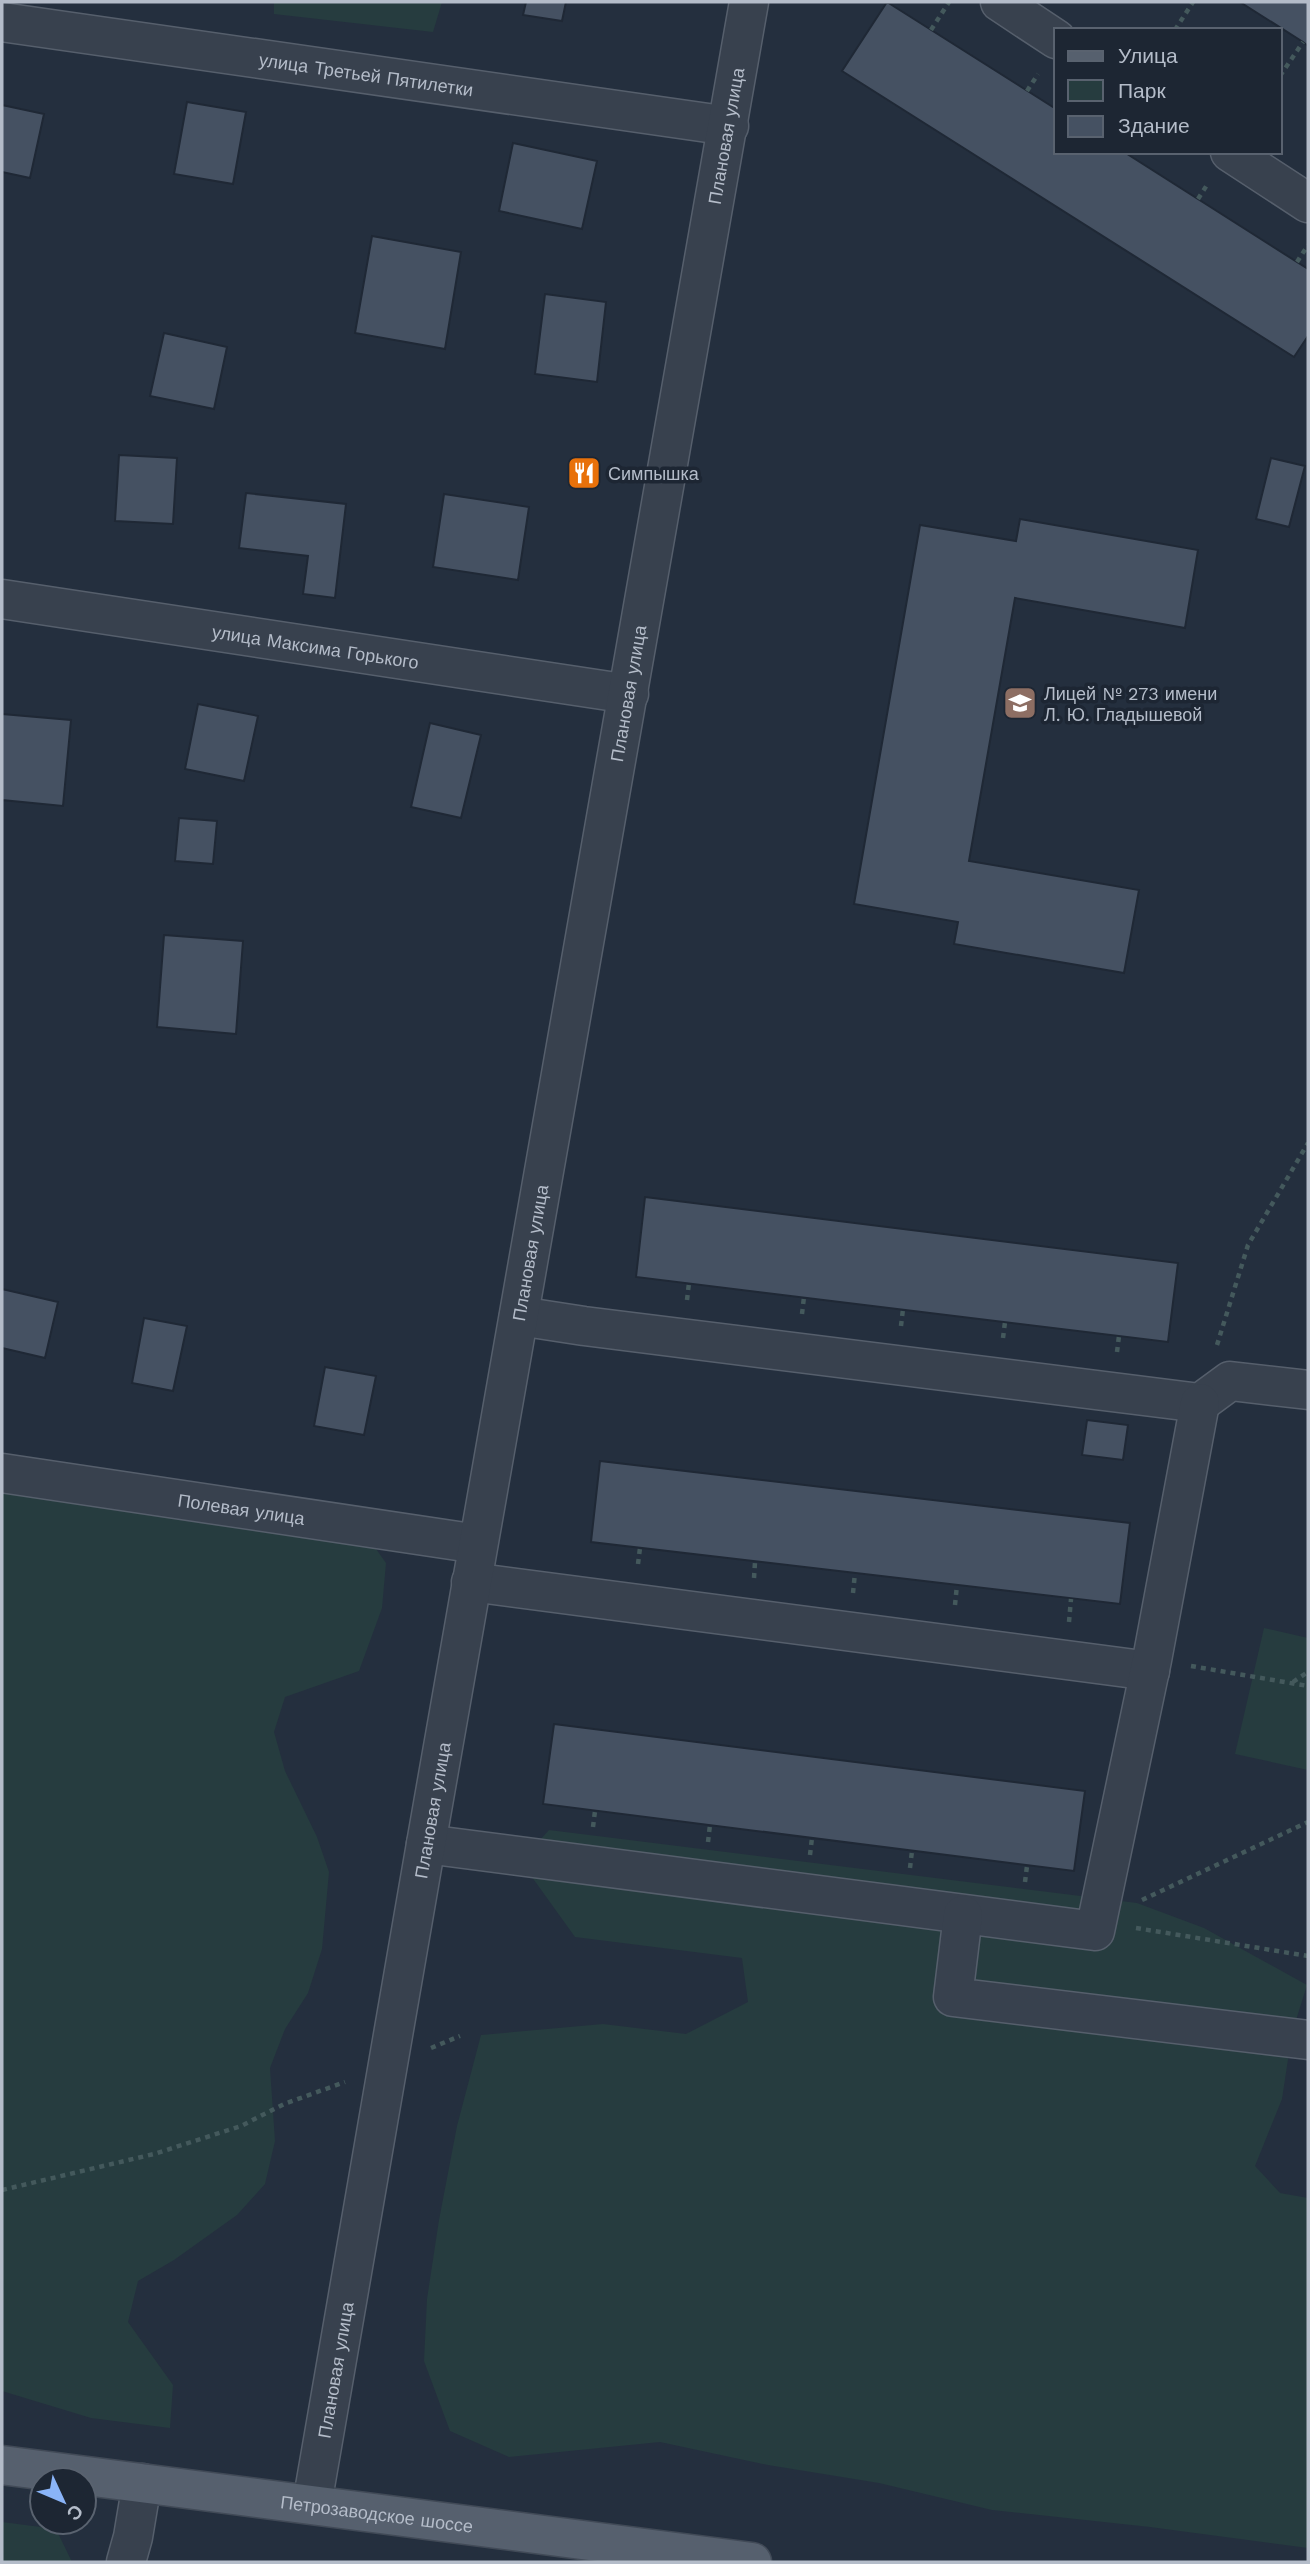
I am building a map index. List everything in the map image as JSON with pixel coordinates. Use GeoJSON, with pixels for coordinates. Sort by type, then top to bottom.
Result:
{"type":"FeatureCollection","features":[{"type":"Feature","properties":{"kind":"main road","name":"Петрозаводское шоссе"},"geometry":{"type":"LineString","coordinates":[[2,2465],[752,2562]]}},
{"type":"Feature","properties":{"kind":"street","name":"Плановая улица"},"geometry":{"type":"LineString","coordinates":[[312,2504],[471,1582],[750,2]]}},
{"type":"Feature","properties":{"kind":"street"},"geometry":{"type":"LineString","coordinates":[[1000,2],[1054,37]]}},
{"type":"Feature","properties":{"kind":"street","name":"улица Третьей Пятилетки"},"geometry":{"type":"LineString","coordinates":[[2,22],[729,125]]}},
{"type":"Feature","properties":{"kind":"street"},"geometry":{"type":"LineString","coordinates":[[1233,154],[1308,203]]}},
{"type":"Feature","properties":{"kind":"street","name":"улица Максима Горького"},"geometry":{"type":"LineString","coordinates":[[2,599],[629,694]]}},
{"type":"Feature","properties":{"kind":"street"},"geometry":{"type":"LineString","coordinates":[[519,1316],[1200,1403]]}},
{"type":"Feature","properties":{"kind":"street"},"geometry":{"type":"LineString","coordinates":[[426,1844],[1095,1931],[1151,1666],[1200,1403],[1230,1381],[1308,1390]]}},
{"type":"Feature","properties":{"kind":"street","name":"Полевая улица"},"geometry":{"type":"LineString","coordinates":[[2,1474],[478,1544]]}},
{"type":"Feature","properties":{"kind":"street"},"geometry":{"type":"LineString","coordinates":[[471,1582],[1151,1666]]}},
{"type":"Feature","properties":{"kind":"street"},"geometry":{"type":"LineString","coordinates":[[963,1915],[953,1997],[1308,2040]]}},
{"type":"Feature","properties":{"kind":"street"},"geometry":{"type":"LineString","coordinates":[[126,2562],[142,2483]]}},
{"type":"Feature","properties":{"kind":"path"},"geometry":{"type":"LineString","coordinates":[[931,30],[950,2]]}},
{"type":"Feature","properties":{"kind":"path"},"geometry":{"type":"LineString","coordinates":[[1176,28],[1193,2]]}},
{"type":"Feature","properties":{"kind":"path"},"geometry":{"type":"LineString","coordinates":[[1282,73],[1303,42]]}},
{"type":"Feature","properties":{"kind":"path"},"geometry":{"type":"LineString","coordinates":[[1297,262],[1308,245]]}},
{"type":"Feature","properties":{"kind":"path"},"geometry":{"type":"LineString","coordinates":[[1200,1403],[1248,1245],[1308,1143]]}},
{"type":"Feature","properties":{"kind":"path"},"geometry":{"type":"LineString","coordinates":[[1151,1666],[1308,1686]]}},
{"type":"Feature","properties":{"kind":"path"},"geometry":{"type":"LineString","coordinates":[[1292,1683],[1308,1672]]}},
{"type":"Feature","properties":{"kind":"path"},"geometry":{"type":"LineString","coordinates":[[1097,1922],[1308,1822]]}},
{"type":"Feature","properties":{"kind":"path"},"geometry":{"type":"LineString","coordinates":[[1097,1922],[1308,1956]]}},
{"type":"Feature","properties":{"kind":"path"},"geometry":{"type":"LineString","coordinates":[[2,2190],[154,2154],[241,2126],[284,2104],[387,2067],[460,2036]]}},
{"type":"Feature","properties":{"kind":"green space"},"geometry":{"type":"Polygon","coordinates":[[[274,2],[442,2],[433,32],[274,14],[274,2]]]}},
{"type":"Feature","properties":{"kind":"green space"},"geometry":{"type":"Polygon","coordinates":[[[2,1486],[364,1532],[386,1563],[382,1608],[359,1671],[285,1697],[274,1732],[285,1771],[317,1837],[329,1872],[322,1949],[308,1993],[285,2029],[270,2068],[275,2141],[265,2184],[237,2215],[174,2260],[138,2281],[128,2322],[173,2385],[170,2428],[91,2418],[2,2391],[2,1486]]]}},
{"type":"Feature","properties":{"kind":"green space"},"geometry":{"type":"Polygon","coordinates":[[[1264,1628],[1308,1638],[1308,1770],[1235,1754],[1264,1628]]]}},
{"type":"Feature","properties":{"kind":"green space"},"geometry":{"type":"Polygon","coordinates":[[[549,1830],[1137,1903],[1204,1928],[1307,1985],[1292,2033],[1282,2099],[1255,2166],[1280,2193],[1308,2198],[1308,2548],[992,2510],[879,2483],[768,2465],[660,2442],[509,2457],[450,2431],[424,2361],[427,2299],[457,2126],[481,2035],[603,2024],[686,2034],[748,2002],[742,1958],[575,1937],[529,1873],[529,1852],[549,1830]]]}},
{"type":"Feature","properties":{"kind":"green space"},"geometry":{"type":"Polygon","coordinates":[[[2,2522],[28,2525],[28,2536],[59,2536],[72,2562],[2,2562],[2,2522]]]}},
{"type":"Feature","properties":{"kind":"building"},"geometry":{"type":"Polygon","coordinates":[[[526,2],[566,2],[562,21],[523,15],[526,2]]]}},
{"type":"Feature","properties":{"kind":"building"},"geometry":{"type":"Polygon","coordinates":[[[887,2],[1054,108],[1054,154],[1127,154],[1308,269],[1308,336],[1294,357],[842,71],[887,2]]]}},
{"type":"Feature","properties":{"kind":"building"},"geometry":{"type":"Polygon","coordinates":[[[1240,2],[1308,2],[1308,46],[1240,2]]]}},
{"type":"Feature","properties":{"kind":"building"},"geometry":{"type":"Polygon","coordinates":[[[187,102],[246,112],[233,184],[174,174],[187,102]]]}},
{"type":"Feature","properties":{"kind":"building"},"geometry":{"type":"Polygon","coordinates":[[[2,105],[44,114],[30,178],[2,172],[2,105]]]}},
{"type":"Feature","properties":{"kind":"building"},"geometry":{"type":"Polygon","coordinates":[[[513,143],[597,161],[582,229],[499,211],[513,143]]]}},
{"type":"Feature","properties":{"kind":"building"},"geometry":{"type":"Polygon","coordinates":[[[372,236],[461,252],[445,349],[355,333],[372,236]]]}},
{"type":"Feature","properties":{"kind":"building"},"geometry":{"type":"Polygon","coordinates":[[[545,294],[606,302],[597,382],[535,374],[545,294]]]}},
{"type":"Feature","properties":{"kind":"building"},"geometry":{"type":"Polygon","coordinates":[[[164,333],[227,347],[214,409],[150,396],[164,333]]]}},
{"type":"Feature","properties":{"kind":"building"},"geometry":{"type":"Polygon","coordinates":[[[119,455],[177,458],[173,524],[115,521],[119,455]]]}},
{"type":"Feature","properties":{"kind":"building"},"geometry":{"type":"Polygon","coordinates":[[[1271,458],[1305,466],[1289,527],[1256,519],[1271,458]]]}},
{"type":"Feature","properties":{"kind":"building"},"geometry":{"type":"Polygon","coordinates":[[[246,493],[346,504],[335,598],[303,594],[308,556],[239,548],[246,493]]]}},
{"type":"Feature","properties":{"kind":"building"},"geometry":{"type":"Polygon","coordinates":[[[444,494],[529,507],[518,580],[433,567],[444,494]]]}},
{"type":"Feature","properties":{"kind":"building"},"geometry":{"type":"Polygon","coordinates":[[[1020,519],[1198,550],[1185,628],[1015,598],[969,861],[1139,890],[1124,973],[954,944],[958,922],[854,904],[920,525],[1016,541],[1020,519]]]}},
{"type":"Feature","properties":{"kind":"building"},"geometry":{"type":"Polygon","coordinates":[[[198,704],[258,716],[244,781],[185,769],[198,704]]]}},
{"type":"Feature","properties":{"kind":"building"},"geometry":{"type":"Polygon","coordinates":[[[2,714],[71,720],[63,806],[2,800],[2,714]]]}},
{"type":"Feature","properties":{"kind":"building"},"geometry":{"type":"Polygon","coordinates":[[[430,723],[481,735],[461,818],[411,807],[430,723]]]}},
{"type":"Feature","properties":{"kind":"building"},"geometry":{"type":"Polygon","coordinates":[[[179,818],[217,821],[213,864],[175,861],[179,818]]]}},
{"type":"Feature","properties":{"kind":"building"},"geometry":{"type":"Polygon","coordinates":[[[164,935],[243,941],[236,1034],[157,1027],[164,935]]]}},
{"type":"Feature","properties":{"kind":"building"},"geometry":{"type":"Polygon","coordinates":[[[645,1197],[1178,1263],[1168,1342],[636,1277],[645,1197]]]}},
{"type":"Feature","properties":{"kind":"building"},"geometry":{"type":"Polygon","coordinates":[[[2,1289],[58,1302],[45,1358],[2,1348],[2,1289]]]}},
{"type":"Feature","properties":{"kind":"building"},"geometry":{"type":"Polygon","coordinates":[[[144,1318],[187,1326],[173,1391],[132,1383],[144,1318]]]}},
{"type":"Feature","properties":{"kind":"building"},"geometry":{"type":"Polygon","coordinates":[[[325,1367],[376,1376],[364,1435],[314,1426],[325,1367]]]}},
{"type":"Feature","properties":{"kind":"building"},"geometry":{"type":"Polygon","coordinates":[[[1087,1420],[1128,1425],[1123,1460],[1082,1455],[1087,1420]]]}},
{"type":"Feature","properties":{"kind":"building"},"geometry":{"type":"Polygon","coordinates":[[[600,1461],[1130,1523],[1120,1604],[591,1542],[600,1461]]]}},
{"type":"Feature","properties":{"kind":"building"},"geometry":{"type":"Polygon","coordinates":[[[554,1724],[1085,1791],[1074,1871],[543,1804],[554,1724]]]}},
{"type":"Feature","properties":{"kind":"place","name":"Симпышка"},"geometry":{"type":"Point","coordinates":[584,473]}},
{"type":"Feature","properties":{"kind":"place","name":"Лицей № 273 имени Л. Ю. Гладышевой"},"geometry":{"type":"Point","coordinates":[1020,703]}}]}
